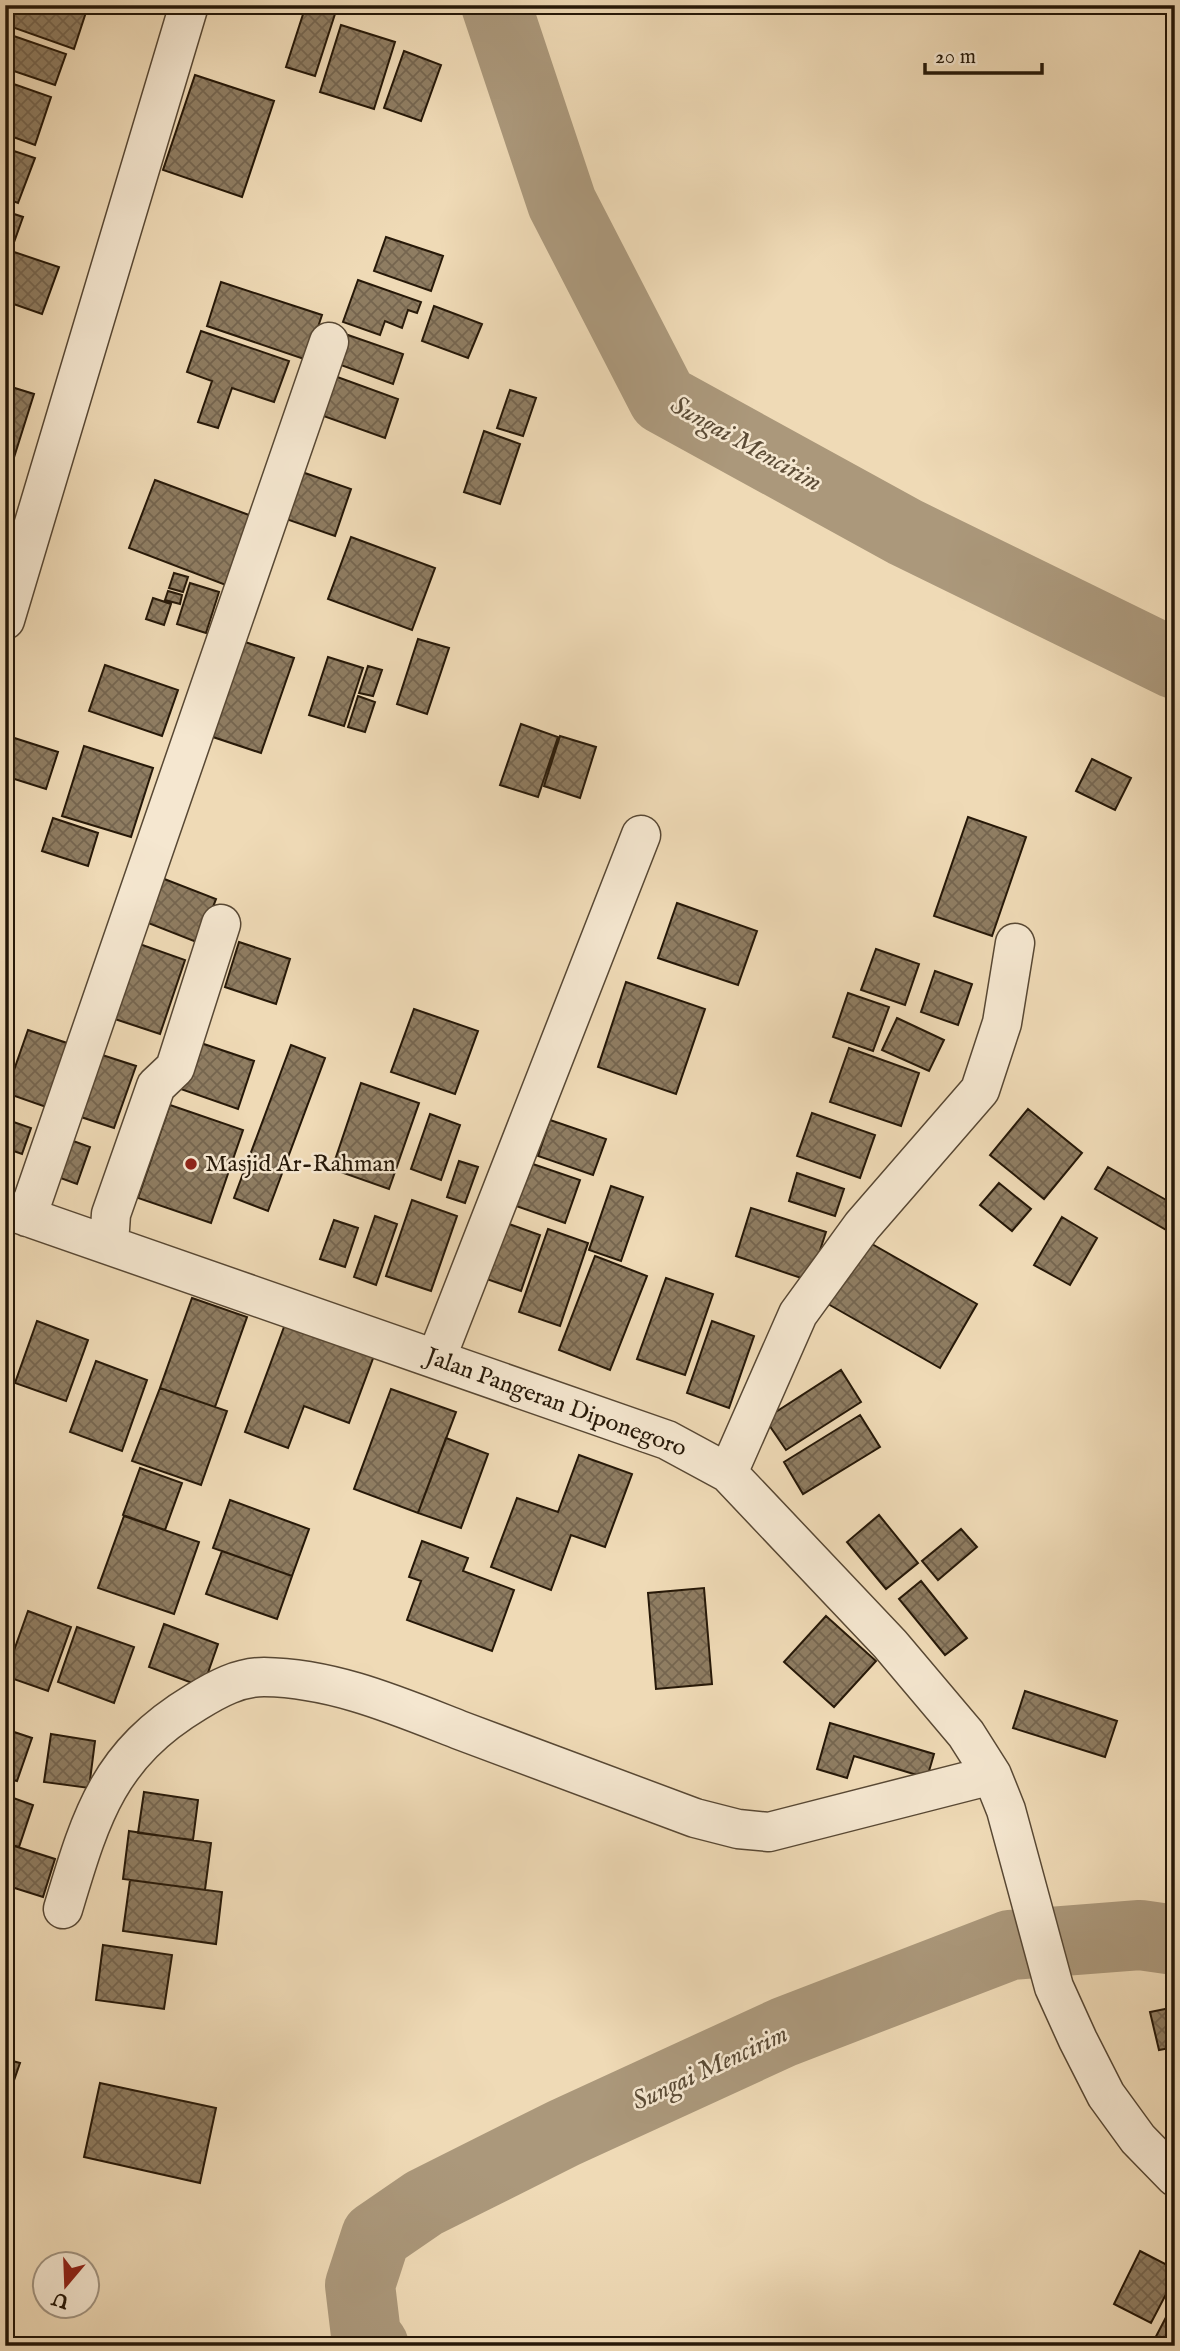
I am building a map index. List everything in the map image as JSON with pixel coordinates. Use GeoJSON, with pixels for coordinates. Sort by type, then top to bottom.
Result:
{"type":"FeatureCollection","features":[{"type":"Feature","properties":{"kind":"street"},"geometry":{"type":"LineString","coordinates":[[5,620],[189,5]]}},
{"type":"Feature","properties":{"kind":"street"},"geometry":{"type":"LineString","coordinates":[[16,1213],[329,342]]}},
{"type":"Feature","properties":{"kind":"street"},"geometry":{"type":"LineString","coordinates":[[436,1359],[641,835]]}},
{"type":"Feature","properties":{"kind":"street"},"geometry":{"type":"LineString","coordinates":[[108,1244],[111,1214],[156,1086],[175,1068],[221,924]]}},
{"type":"Feature","properties":{"kind":"street"},"geometry":{"type":"LineString","coordinates":[[728,1473],[798,1314],[828,1277],[862,1226],[979,1090],[1002,1023],[1015,943]]}},
{"type":"Feature","properties":{"kind":"street","name":"Jalan Pangeran Diponegoro"},"geometry":{"type":"LineString","coordinates":[[16,1213],[667,1440],[728,1473],[890,1644],[966,1734],[999,1793],[1055,1987],[1078,2040],[1106,2095],[1138,2139],[1175,2177]]}},
{"type":"Feature","properties":{"kind":"street"},"geometry":{"type":"LineString","coordinates":[[63,1909],[86,1833],[110,1783],[135,1749],[176,1714],[224,1685],[262,1677],[318,1682],[384,1701],[695,1818],[738,1829],[769,1832],[999,1793]]}},
{"type":"Feature","properties":{"kind":"building"},"geometry":{"type":"Polygon","coordinates":[[[16,5],[76,5],[87,9],[74,49],[9,26],[16,5]]]}},
{"type":"Feature","properties":{"kind":"building"},"geometry":{"type":"Polygon","coordinates":[[[306,5],[335,14],[315,76],[286,67],[306,5]]]}},
{"type":"Feature","properties":{"kind":"building"},"geometry":{"type":"Polygon","coordinates":[[[341,25],[395,42],[374,109],[320,92],[341,25]]]}},
{"type":"Feature","properties":{"kind":"building"},"geometry":{"type":"Polygon","coordinates":[[[5,33],[66,54],[55,85],[5,68],[5,33]]]}},
{"type":"Feature","properties":{"kind":"building"},"geometry":{"type":"Polygon","coordinates":[[[404,51],[441,65],[421,121],[384,108],[404,51]]]}},
{"type":"Feature","properties":{"kind":"building"},"geometry":{"type":"Polygon","coordinates":[[[195,75],[274,101],[242,197],[163,170],[195,75]]]}},
{"type":"Feature","properties":{"kind":"building"},"geometry":{"type":"Polygon","coordinates":[[[5,81],[51,97],[35,145],[5,134],[5,81]]]}},
{"type":"Feature","properties":{"kind":"building"},"geometry":{"type":"Polygon","coordinates":[[[5,148],[35,158],[18,203],[5,198],[5,148]]]}},
{"type":"Feature","properties":{"kind":"building"},"geometry":{"type":"Polygon","coordinates":[[[5,211],[23,217],[13,245],[5,243],[5,211]]]}},
{"type":"Feature","properties":{"kind":"building"},"geometry":{"type":"Polygon","coordinates":[[[386,237],[443,256],[431,291],[374,271],[386,237]]]}},
{"type":"Feature","properties":{"kind":"building"},"geometry":{"type":"Polygon","coordinates":[[[5,249],[59,267],[42,314],[5,301],[5,249]]]}},
{"type":"Feature","properties":{"kind":"building"},"geometry":{"type":"Polygon","coordinates":[[[358,280],[421,302],[417,313],[408,310],[402,328],[385,321],[380,335],[343,322],[358,280]]]}},
{"type":"Feature","properties":{"kind":"building"},"geometry":{"type":"Polygon","coordinates":[[[221,282],[322,315],[307,360],[207,326],[221,282]]]}},
{"type":"Feature","properties":{"kind":"building"},"geometry":{"type":"Polygon","coordinates":[[[434,306],[482,324],[468,358],[422,341],[434,306]]]}},
{"type":"Feature","properties":{"kind":"building"},"geometry":{"type":"Polygon","coordinates":[[[201,331],[289,361],[274,402],[232,388],[218,428],[198,422],[212,381],[187,372],[201,331]]]}},
{"type":"Feature","properties":{"kind":"building"},"geometry":{"type":"Polygon","coordinates":[[[348,335],[403,354],[393,384],[338,364],[348,335]]]}},
{"type":"Feature","properties":{"kind":"building"},"geometry":{"type":"Polygon","coordinates":[[[329,374],[398,399],[385,438],[315,413],[329,374]]]}},
{"type":"Feature","properties":{"kind":"building"},"geometry":{"type":"Polygon","coordinates":[[[5,385],[34,394],[5,486],[5,385]]]}},
{"type":"Feature","properties":{"kind":"building"},"geometry":{"type":"Polygon","coordinates":[[[510,390],[536,398],[523,436],[497,428],[510,390]]]}},
{"type":"Feature","properties":{"kind":"building"},"geometry":{"type":"Polygon","coordinates":[[[484,431],[520,444],[500,504],[464,492],[484,431]]]}},
{"type":"Feature","properties":{"kind":"building"},"geometry":{"type":"Polygon","coordinates":[[[302,472],[351,489],[335,536],[286,519],[302,472]]]}},
{"type":"Feature","properties":{"kind":"building"},"geometry":{"type":"Polygon","coordinates":[[[155,480],[257,518],[231,587],[129,548],[155,480]]]}},
{"type":"Feature","properties":{"kind":"building"},"geometry":{"type":"Polygon","coordinates":[[[351,537],[435,568],[412,630],[328,599],[351,537]]]}},
{"type":"Feature","properties":{"kind":"building"},"geometry":{"type":"Polygon","coordinates":[[[174,573],[188,577],[183,592],[169,588],[174,573]]]}},
{"type":"Feature","properties":{"kind":"building"},"geometry":{"type":"Polygon","coordinates":[[[190,583],[219,592],[206,633],[177,624],[190,583]]]}},
{"type":"Feature","properties":{"kind":"building"},"geometry":{"type":"Polygon","coordinates":[[[168,591],[182,595],[180,604],[165,600],[168,591]]]}},
{"type":"Feature","properties":{"kind":"building"},"geometry":{"type":"Polygon","coordinates":[[[153,598],[171,604],[164,625],[146,619],[153,598]]]}},
{"type":"Feature","properties":{"kind":"building"},"geometry":{"type":"Polygon","coordinates":[[[418,639],[449,648],[427,714],[397,704],[418,639]]]}},
{"type":"Feature","properties":{"kind":"building"},"geometry":{"type":"Polygon","coordinates":[[[242,641],[294,658],[261,753],[210,736],[242,641]]]}},
{"type":"Feature","properties":{"kind":"building"},"geometry":{"type":"Polygon","coordinates":[[[328,657],[363,668],[344,726],[309,715],[328,657]]]}},
{"type":"Feature","properties":{"kind":"building"},"geometry":{"type":"Polygon","coordinates":[[[105,665],[178,690],[162,736],[89,711],[105,665]]]}},
{"type":"Feature","properties":{"kind":"building"},"geometry":{"type":"Polygon","coordinates":[[[368,666],[382,670],[373,696],[359,693],[368,666]]]}},
{"type":"Feature","properties":{"kind":"building"},"geometry":{"type":"Polygon","coordinates":[[[358,696],[375,702],[365,732],[348,727],[358,696]]]}},
{"type":"Feature","properties":{"kind":"building"},"geometry":{"type":"Polygon","coordinates":[[[521,724],[558,737],[538,797],[500,785],[521,724]]]}},
{"type":"Feature","properties":{"kind":"building"},"geometry":{"type":"Polygon","coordinates":[[[5,735],[58,752],[46,789],[5,776],[5,735]]]}},
{"type":"Feature","properties":{"kind":"building"},"geometry":{"type":"Polygon","coordinates":[[[560,736],[596,747],[580,798],[544,786],[560,736]]]}},
{"type":"Feature","properties":{"kind":"building"},"geometry":{"type":"Polygon","coordinates":[[[84,746],[153,768],[131,837],[62,816],[84,746]]]}},
{"type":"Feature","properties":{"kind":"building"},"geometry":{"type":"Polygon","coordinates":[[[1092,759],[1131,778],[1115,810],[1076,791],[1092,759]]]}},
{"type":"Feature","properties":{"kind":"building"},"geometry":{"type":"Polygon","coordinates":[[[968,817],[1026,837],[992,936],[934,916],[968,817]]]}},
{"type":"Feature","properties":{"kind":"building"},"geometry":{"type":"Polygon","coordinates":[[[53,818],[98,833],[88,866],[42,851],[53,818]]]}},
{"type":"Feature","properties":{"kind":"building"},"geometry":{"type":"Polygon","coordinates":[[[154,875],[216,899],[199,943],[138,919],[154,875]]]}},
{"type":"Feature","properties":{"kind":"building"},"geometry":{"type":"Polygon","coordinates":[[[677,903],[757,931],[738,985],[658,958],[677,903]]]}},
{"type":"Feature","properties":{"kind":"building"},"geometry":{"type":"Polygon","coordinates":[[[131,941],[185,960],[160,1034],[106,1016],[131,941]]]}},
{"type":"Feature","properties":{"kind":"building"},"geometry":{"type":"Polygon","coordinates":[[[239,942],[290,959],[276,1004],[225,987],[239,942]]]}},
{"type":"Feature","properties":{"kind":"building"},"geometry":{"type":"Polygon","coordinates":[[[876,949],[919,964],[905,1005],[861,990],[876,949]]]}},
{"type":"Feature","properties":{"kind":"building"},"geometry":{"type":"Polygon","coordinates":[[[935,971],[972,984],[958,1025],[921,1012],[935,971]]]}},
{"type":"Feature","properties":{"kind":"building"},"geometry":{"type":"Polygon","coordinates":[[[626,982],[705,1009],[676,1094],[598,1067],[626,982]]]}},
{"type":"Feature","properties":{"kind":"building"},"geometry":{"type":"Polygon","coordinates":[[[848,993],[889,1007],[873,1051],[833,1037],[848,993]]]}},
{"type":"Feature","properties":{"kind":"building"},"geometry":{"type":"Polygon","coordinates":[[[414,1009],[478,1031],[455,1094],[391,1072],[414,1009]]]}},
{"type":"Feature","properties":{"kind":"building"},"geometry":{"type":"Polygon","coordinates":[[[897,1018],[944,1040],[929,1071],[882,1050],[897,1018]]]}},
{"type":"Feature","properties":{"kind":"building"},"geometry":{"type":"Polygon","coordinates":[[[28,1030],[70,1044],[49,1108],[6,1093],[28,1030]]]}},
{"type":"Feature","properties":{"kind":"building"},"geometry":{"type":"Polygon","coordinates":[[[189,1039],[254,1061],[238,1109],[172,1086],[189,1039]]]}},
{"type":"Feature","properties":{"kind":"building"},"geometry":{"type":"Polygon","coordinates":[[[291,1045],[325,1058],[268,1211],[234,1198],[291,1045]]]}},
{"type":"Feature","properties":{"kind":"building"},"geometry":{"type":"Polygon","coordinates":[[[849,1048],[919,1073],[901,1126],[830,1102],[849,1048]]]}},
{"type":"Feature","properties":{"kind":"building"},"geometry":{"type":"Polygon","coordinates":[[[93,1052],[136,1066],[114,1128],[72,1114],[93,1052]]]}},
{"type":"Feature","properties":{"kind":"building"},"geometry":{"type":"Polygon","coordinates":[[[361,1083],[419,1103],[389,1189],[332,1169],[361,1083]]]}},
{"type":"Feature","properties":{"kind":"building","name":"Masjid Ar-Rahman"},"geometry":{"type":"Polygon","coordinates":[[[170,1105],[243,1130],[211,1223],[138,1198],[170,1105]]]}},
{"type":"Feature","properties":{"kind":"building"},"geometry":{"type":"Polygon","coordinates":[[[1028,1109],[1082,1153],[1044,1199],[990,1155],[1028,1109]]]}},
{"type":"Feature","properties":{"kind":"building"},"geometry":{"type":"Polygon","coordinates":[[[812,1113],[875,1135],[860,1178],[797,1156],[812,1113]]]}},
{"type":"Feature","properties":{"kind":"building"},"geometry":{"type":"Polygon","coordinates":[[[430,1114],[460,1125],[441,1180],[411,1169],[430,1114]]]}},
{"type":"Feature","properties":{"kind":"building"},"geometry":{"type":"Polygon","coordinates":[[[5,1119],[31,1128],[22,1154],[5,1148],[5,1119]]]}},
{"type":"Feature","properties":{"kind":"building"},"geometry":{"type":"Polygon","coordinates":[[[550,1120],[606,1139],[593,1175],[538,1156],[550,1120]]]}},
{"type":"Feature","properties":{"kind":"building"},"geometry":{"type":"Polygon","coordinates":[[[65,1138],[90,1147],[77,1184],[52,1175],[65,1138]]]}},
{"type":"Feature","properties":{"kind":"building"},"geometry":{"type":"Polygon","coordinates":[[[459,1161],[478,1167],[465,1203],[447,1197],[459,1161]]]}},
{"type":"Feature","properties":{"kind":"building"},"geometry":{"type":"Polygon","coordinates":[[[527,1162],[580,1180],[565,1223],[513,1205],[527,1162]]]}},
{"type":"Feature","properties":{"kind":"building"},"geometry":{"type":"Polygon","coordinates":[[[1108,1167],[1175,1205],[1175,1235],[1095,1189],[1108,1167]]]}},
{"type":"Feature","properties":{"kind":"building"},"geometry":{"type":"Polygon","coordinates":[[[797,1173],[844,1189],[835,1216],[789,1201],[797,1173]]]}},
{"type":"Feature","properties":{"kind":"building"},"geometry":{"type":"Polygon","coordinates":[[[999,1183],[1031,1209],[1012,1231],[980,1205],[999,1183]]]}},
{"type":"Feature","properties":{"kind":"building"},"geometry":{"type":"Polygon","coordinates":[[[611,1186],[643,1197],[621,1261],[589,1250],[611,1186]]]}},
{"type":"Feature","properties":{"kind":"building"},"geometry":{"type":"Polygon","coordinates":[[[412,1200],[457,1216],[431,1291],[386,1276],[412,1200]]]}},
{"type":"Feature","properties":{"kind":"building"},"geometry":{"type":"Polygon","coordinates":[[[751,1208],[826,1232],[810,1281],[736,1256],[751,1208]]]}},
{"type":"Feature","properties":{"kind":"building"},"geometry":{"type":"Polygon","coordinates":[[[375,1216],[397,1224],[376,1285],[354,1277],[375,1216]]]}},
{"type":"Feature","properties":{"kind":"building"},"geometry":{"type":"Polygon","coordinates":[[[1062,1217],[1097,1238],[1070,1285],[1034,1265],[1062,1217]]]}},
{"type":"Feature","properties":{"kind":"building"},"geometry":{"type":"Polygon","coordinates":[[[495,1219],[540,1235],[521,1291],[475,1275],[495,1219]]]}},
{"type":"Feature","properties":{"kind":"building"},"geometry":{"type":"Polygon","coordinates":[[[334,1220],[358,1228],[345,1267],[320,1259],[334,1220]]]}},
{"type":"Feature","properties":{"kind":"building"},"geometry":{"type":"Polygon","coordinates":[[[548,1229],[588,1243],[560,1326],[519,1312],[548,1229]]]}},
{"type":"Feature","properties":{"kind":"building"},"geometry":{"type":"Polygon","coordinates":[[[865,1240],[977,1304],[940,1368],[828,1304],[865,1240]]]}},
{"type":"Feature","properties":{"kind":"building"},"geometry":{"type":"Polygon","coordinates":[[[595,1256],[647,1276],[610,1370],[559,1350],[595,1256]]]}},
{"type":"Feature","properties":{"kind":"building"},"geometry":{"type":"Polygon","coordinates":[[[666,1278],[713,1294],[685,1375],[637,1359],[666,1278]]]}},
{"type":"Feature","properties":{"kind":"building"},"geometry":{"type":"Polygon","coordinates":[[[192,1298],[247,1317],[215,1407],[160,1388],[192,1298]]]}},
{"type":"Feature","properties":{"kind":"building"},"geometry":{"type":"Polygon","coordinates":[[[287,1319],[375,1353],[349,1423],[304,1406],[288,1448],[245,1432],[287,1319]]]}},
{"type":"Feature","properties":{"kind":"building"},"geometry":{"type":"Polygon","coordinates":[[[37,1321],[88,1340],[66,1401],[15,1383],[37,1321]]]}},
{"type":"Feature","properties":{"kind":"building"},"geometry":{"type":"Polygon","coordinates":[[[712,1321],[754,1336],[729,1408],[687,1393],[712,1321]]]}},
{"type":"Feature","properties":{"kind":"building"},"geometry":{"type":"Polygon","coordinates":[[[96,1361],[147,1380],[122,1451],[70,1432],[96,1361]]]}},
{"type":"Feature","properties":{"kind":"building"},"geometry":{"type":"Polygon","coordinates":[[[841,1370],[861,1402],[786,1450],[765,1419],[841,1370]]]}},
{"type":"Feature","properties":{"kind":"building"},"geometry":{"type":"Polygon","coordinates":[[[160,1388],[227,1411],[201,1485],[132,1461],[160,1388]]]}},
{"type":"Feature","properties":{"kind":"building"},"geometry":{"type":"Polygon","coordinates":[[[391,1389],[456,1412],[418,1513],[354,1489],[391,1389]]]}},
{"type":"Feature","properties":{"kind":"building"},"geometry":{"type":"Polygon","coordinates":[[[860,1415],[880,1447],[803,1494],[784,1462],[860,1415]]]}},
{"type":"Feature","properties":{"kind":"building"},"geometry":{"type":"Polygon","coordinates":[[[446,1438],[488,1454],[461,1528],[418,1513],[446,1438]]]}},
{"type":"Feature","properties":{"kind":"building"},"geometry":{"type":"Polygon","coordinates":[[[579,1455],[632,1474],[605,1547],[571,1535],[551,1590],[491,1567],[517,1498],[558,1512],[579,1455]]]}},
{"type":"Feature","properties":{"kind":"building"},"geometry":{"type":"Polygon","coordinates":[[[140,1468],[182,1483],[165,1530],[123,1515],[140,1468]]]}},
{"type":"Feature","properties":{"kind":"building"},"geometry":{"type":"Polygon","coordinates":[[[230,1500],[309,1529],[292,1576],[213,1548],[230,1500]]]}},
{"type":"Feature","properties":{"kind":"building"},"geometry":{"type":"Polygon","coordinates":[[[879,1515],[918,1563],[886,1589],[847,1542],[879,1515]]]}},
{"type":"Feature","properties":{"kind":"building"},"geometry":{"type":"Polygon","coordinates":[[[124,1516],[199,1542],[174,1614],[98,1588],[124,1516]]]}},
{"type":"Feature","properties":{"kind":"building"},"geometry":{"type":"Polygon","coordinates":[[[961,1529],[977,1547],[938,1580],[922,1561],[961,1529]]]}},
{"type":"Feature","properties":{"kind":"building"},"geometry":{"type":"Polygon","coordinates":[[[422,1541],[468,1558],[463,1571],[514,1590],[492,1651],[407,1620],[421,1581],[409,1577],[422,1541]]]}},
{"type":"Feature","properties":{"kind":"building"},"geometry":{"type":"Polygon","coordinates":[[[222,1551],[292,1576],[277,1619],[206,1594],[222,1551]]]}},
{"type":"Feature","properties":{"kind":"building"},"geometry":{"type":"Polygon","coordinates":[[[921,1581],[967,1638],[945,1655],[899,1599],[921,1581]]]}},
{"type":"Feature","properties":{"kind":"building"},"geometry":{"type":"Polygon","coordinates":[[[704,1588],[712,1684],[656,1689],[648,1593],[704,1588]]]}},
{"type":"Feature","properties":{"kind":"building"},"geometry":{"type":"Polygon","coordinates":[[[28,1611],[71,1627],[48,1691],[5,1676],[28,1611]]]}},
{"type":"Feature","properties":{"kind":"building"},"geometry":{"type":"Polygon","coordinates":[[[826,1616],[876,1661],[834,1707],[784,1662],[826,1616]]]}},
{"type":"Feature","properties":{"kind":"building"},"geometry":{"type":"Polygon","coordinates":[[[164,1624],[218,1644],[203,1687],[149,1667],[164,1624]]]}},
{"type":"Feature","properties":{"kind":"building"},"geometry":{"type":"Polygon","coordinates":[[[77,1627],[134,1647],[114,1703],[58,1682],[77,1627]]]}},
{"type":"Feature","properties":{"kind":"building"},"geometry":{"type":"Polygon","coordinates":[[[1025,1691],[1117,1721],[1105,1757],[1013,1728],[1025,1691]]]}},
{"type":"Feature","properties":{"kind":"building"},"geometry":{"type":"Polygon","coordinates":[[[830,1723],[934,1754],[927,1778],[854,1756],[847,1778],[817,1769],[830,1723]]]}},
{"type":"Feature","properties":{"kind":"building"},"geometry":{"type":"Polygon","coordinates":[[[5,1729],[32,1738],[17,1781],[5,1778],[5,1729]]]}},
{"type":"Feature","properties":{"kind":"building"},"geometry":{"type":"Polygon","coordinates":[[[51,1734],[95,1741],[89,1788],[44,1782],[51,1734]]]}},
{"type":"Feature","properties":{"kind":"building"},"geometry":{"type":"Polygon","coordinates":[[[144,1792],[198,1800],[193,1840],[138,1833],[144,1792]]]}},
{"type":"Feature","properties":{"kind":"building"},"geometry":{"type":"Polygon","coordinates":[[[5,1795],[33,1805],[19,1847],[5,1843],[5,1795]]]}},
{"type":"Feature","properties":{"kind":"building"},"geometry":{"type":"Polygon","coordinates":[[[129,1831],[211,1843],[205,1890],[123,1879],[129,1831]]]}},
{"type":"Feature","properties":{"kind":"building"},"geometry":{"type":"Polygon","coordinates":[[[5,1843],[55,1859],[43,1897],[5,1885],[5,1843]]]}},
{"type":"Feature","properties":{"kind":"building"},"geometry":{"type":"Polygon","coordinates":[[[130,1880],[222,1892],[216,1944],[123,1931],[130,1880]]]}},
{"type":"Feature","properties":{"kind":"building"},"geometry":{"type":"Polygon","coordinates":[[[103,1945],[172,1955],[164,2009],[96,2000],[103,1945]]]}},
{"type":"Feature","properties":{"kind":"building"},"geometry":{"type":"Polygon","coordinates":[[[1175,2007],[1175,2047],[1159,2050],[1150,2012],[1175,2007]]]}},
{"type":"Feature","properties":{"kind":"building"},"geometry":{"type":"Polygon","coordinates":[[[5,2059],[20,2063],[11,2089],[5,2087],[5,2059]]]}},
{"type":"Feature","properties":{"kind":"building"},"geometry":{"type":"Polygon","coordinates":[[[100,2083],[216,2108],[200,2183],[84,2157],[100,2083]]]}},
{"type":"Feature","properties":{"kind":"building"},"geometry":{"type":"Polygon","coordinates":[[[1140,2251],[1175,2269],[1175,2277],[1151,2323],[1114,2304],[1140,2251]]]}},
{"type":"Feature","properties":{"kind":"building"},"geometry":{"type":"Polygon","coordinates":[[[1175,2300],[1175,2346],[1151,2346],[1175,2300]]]}},
{"type":"Feature","properties":{"kind":"waterway","name":"Sungai Mencirim"},"geometry":{"type":"LineString","coordinates":[[496,5],[562,203],[663,399],[905,532],[1175,664]]}},
{"type":"Feature","properties":{"kind":"waterway","name":"Sungai Mencirim"},"geometry":{"type":"LineString","coordinates":[[374,2346],[366,2335],[360,2285],[376,2236],[424,2203],[564,2133],[784,2032],[1010,1945],[1140,1935],[1175,1940]]}},
{"type":"Feature","properties":{"kind":"place","name":"Masjid Ar-Rahman"},"geometry":{"type":"Point","coordinates":[191,1164]}}]}
